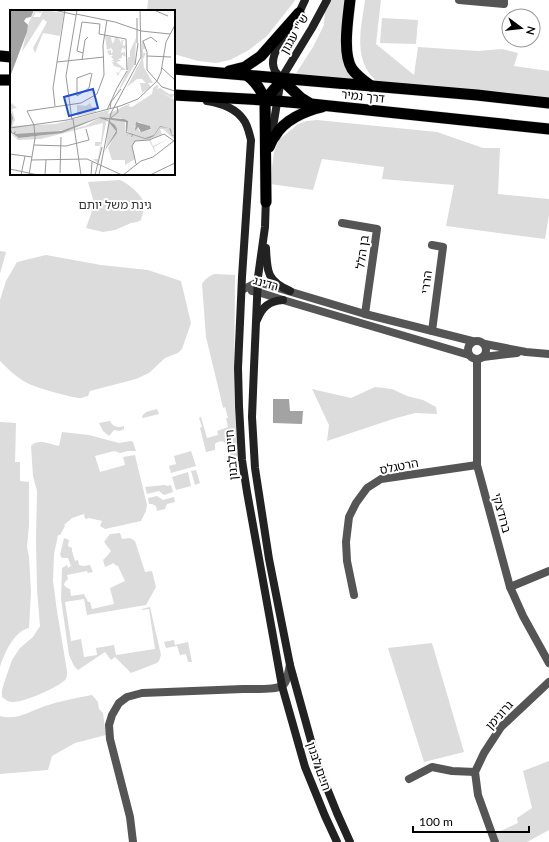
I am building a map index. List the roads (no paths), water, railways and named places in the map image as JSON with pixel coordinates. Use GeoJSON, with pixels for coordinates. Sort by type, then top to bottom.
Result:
{"type":"FeatureCollection","features":[{"type":"Feature","properties":{"kind":"highway"},"geometry":{"type":"LineString","coordinates":[[350,0],[346,49],[348,59],[358,76],[371,86]]}},
{"type":"Feature","properties":{"kind":"highway"},"geometry":{"type":"LineString","coordinates":[[220,73],[239,69],[251,64],[271,46],[299,13]]}},
{"type":"Feature","properties":{"kind":"highway"},"geometry":{"type":"LineString","coordinates":[[0,56],[10,57]]}},
{"type":"Feature","properties":{"kind":"highway","name":"דרך נמיר"},"geometry":{"type":"LineString","coordinates":[[175,69],[477,95],[549,103]]}},
{"type":"Feature","properties":{"kind":"highway"},"geometry":{"type":"LineString","coordinates":[[248,76],[260,88],[265,100],[266,202]]}},
{"type":"Feature","properties":{"kind":"highway"},"geometry":{"type":"LineString","coordinates":[[265,100],[281,79],[301,98],[311,104]]}},
{"type":"Feature","properties":{"kind":"highway","name":"דרך נמיר"},"geometry":{"type":"LineString","coordinates":[[179,95],[311,104],[549,128]]}},
{"type":"Feature","properties":{"kind":"highway"},"geometry":{"type":"LineString","coordinates":[[270,147],[275,134],[290,121],[311,110],[331,106]]}},
{"type":"Feature","properties":{"kind":"main road","name":"ש''י עגנון"},"geometry":{"type":"LineString","coordinates":[[281,79],[273,65],[274,54],[299,13],[305,0]]}},
{"type":"Feature","properties":{"kind":"main road","name":"ש''י עגנון"},"geometry":{"type":"LineString","coordinates":[[277,101],[281,79],[327,0]]}},
{"type":"Feature","properties":{"kind":"main road","name":"חיים לבנון"},"geometry":{"type":"LineString","coordinates":[[179,95],[215,102],[228,107],[244,120],[249,129],[251,140],[238,368],[242,460],[282,686],[305,767],[337,842]]}},
{"type":"Feature","properties":{"kind":"main road","name":"חיים לבנון"},"geometry":{"type":"LineString","coordinates":[[277,101],[268,158],[265,227],[258,282],[252,417],[255,468],[290,665],[318,766],[350,842]]}},
{"type":"Feature","properties":{"kind":"main road"},"geometry":{"type":"LineString","coordinates":[[265,227],[267,268],[270,276],[280,287],[290,291]]}},
{"type":"Feature","properties":{"kind":"main road"},"geometry":{"type":"LineString","coordinates":[[256,325],[260,314],[267,305],[275,301],[283,300]]}},
{"type":"Feature","properties":{"kind":"street"},"geometry":{"type":"LineString","coordinates":[[459,0],[504,4],[504,0]]}},
{"type":"Feature","properties":{"kind":"street","name":"בן הלל"},"geometry":{"type":"LineString","coordinates":[[342,223],[377,229],[365,314]]}},
{"type":"Feature","properties":{"kind":"street","name":"הררי"},"geometry":{"type":"LineString","coordinates":[[432,245],[443,247],[432,331]]}},
{"type":"Feature","properties":{"kind":"street","name":"רדינג"},"geometry":{"type":"LineString","coordinates":[[242,290],[258,282],[365,314],[472,341]]}},
{"type":"Feature","properties":{"kind":"street","name":"רדינג"},"geometry":{"type":"LineString","coordinates":[[242,290],[258,292],[476,357],[526,352]]}},
{"type":"Feature","properties":{"kind":"street"},"geometry":{"type":"LineString","coordinates":[[307,307],[304,303],[306,299],[309,298]]}},
{"type":"Feature","properties":{"kind":"street"},"geometry":{"type":"LineString","coordinates":[[472,341],[480,341],[485,344],[486,353],[476,357],[467,349],[472,341]]}},
{"type":"Feature","properties":{"kind":"street","name":"רדינג"},"geometry":{"type":"LineString","coordinates":[[485,344],[526,352],[549,354]]}},
{"type":"Feature","properties":{"kind":"street","name":"ברודצקי"},"geometry":{"type":"LineString","coordinates":[[476,357],[477,465],[510,587],[523,616],[549,662]]}},
{"type":"Feature","properties":{"kind":"street","name":"הרטגלס"},"geometry":{"type":"LineString","coordinates":[[354,595],[347,561],[346,542],[349,517],[356,503],[367,488],[381,479],[477,465]]}},
{"type":"Feature","properties":{"kind":"street"},"geometry":{"type":"LineString","coordinates":[[510,587],[549,571]]}},
{"type":"Feature","properties":{"kind":"street"},"geometry":{"type":"LineString","coordinates":[[133,842],[130,817],[110,739],[109,725],[112,715],[119,703],[127,697],[142,692],[260,689],[282,686],[290,665]]}},
{"type":"Feature","properties":{"kind":"street","name":"גרונימן"},"geometry":{"type":"LineString","coordinates":[[475,772],[484,752],[500,727],[549,682]]}},
{"type":"Feature","properties":{"kind":"street"},"geometry":{"type":"LineString","coordinates":[[409,779],[432,767],[452,771],[475,772],[478,795],[495,842]]}},
{"type":"Feature","properties":{"kind":"park label","name":"גינת משל יותם"},"geometry":{"type":"Point","coordinates":[115,204]}}]}
